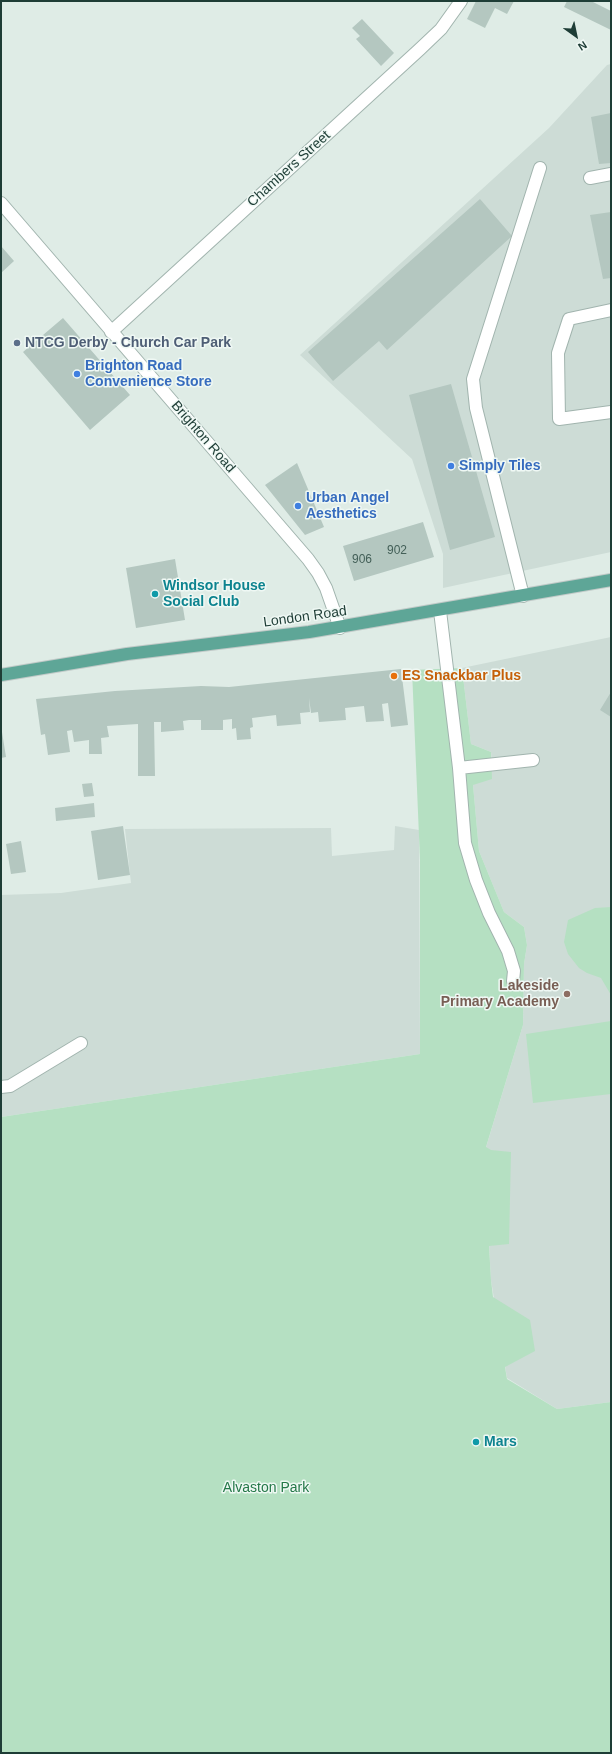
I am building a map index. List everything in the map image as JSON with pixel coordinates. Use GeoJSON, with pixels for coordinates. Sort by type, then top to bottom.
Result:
{"type":"FeatureCollection","features":[{"type":"Feature","properties":{"kind":"main road","name":"London Road"},"geometry":{"type":"LineString","coordinates":[[1,675],[127,654],[340,628],[611,580]]}},
{"type":"Feature","properties":{"kind":"street","name":"Chambers Street"},"geometry":{"type":"LineString","coordinates":[[111,332],[420,49],[440,29],[460,1]]}},
{"type":"Feature","properties":{"kind":"street"},"geometry":{"type":"LineString","coordinates":[[523,596],[476,408],[473,379],[540,168]]}},
{"type":"Feature","properties":{"kind":"street"},"geometry":{"type":"LineString","coordinates":[[590,178],[611,174]]}},
{"type":"Feature","properties":{"kind":"street","name":"Brighton Road"},"geometry":{"type":"LineString","coordinates":[[1,203],[308,559],[326,588],[340,628]]}},
{"type":"Feature","properties":{"kind":"street"},"geometry":{"type":"LineString","coordinates":[[611,310],[569,319],[558,353],[559,418],[611,412]]}},
{"type":"Feature","properties":{"kind":"street"},"geometry":{"type":"LineString","coordinates":[[440,611],[460,768],[465,843],[489,913],[508,950],[514,971],[513,981]]}},
{"type":"Feature","properties":{"kind":"street"},"geometry":{"type":"LineString","coordinates":[[460,768],[533,760]]}},
{"type":"Feature","properties":{"kind":"street"},"geometry":{"type":"LineString","coordinates":[[1,1087],[10,1086],[81,1043]]}},
{"type":"Feature","properties":{"kind":"shaded area"},"geometry":{"type":"Polygon","coordinates":[[[611,64],[611,552],[443,588],[443,554],[412,459],[300,355],[549,128],[607,65],[611,64]]]}},
{"type":"Feature","properties":{"kind":"shaded area","name":"Lakeside Primary Academy"},"geometry":{"type":"Polygon","coordinates":[[[611,637],[611,1402],[557,1409],[507,1378],[491,1280],[484,1154],[523,1025],[524,964],[527,945],[524,927],[504,912],[479,851],[473,785],[492,764],[491,752],[471,744],[462,668],[611,637]]]}},
{"type":"Feature","properties":{"kind":"shaded area"},"geometry":{"type":"Polygon","coordinates":[[[395,826],[419,830],[420,1054],[1,1117],[1,895],[61,893],[131,883],[125,829],[331,828],[332,856],[394,850],[395,826]]]}},
{"type":"Feature","properties":{"kind":"green space","name":"Alvaston Park"},"geometry":{"type":"Polygon","coordinates":[[[462,668],[471,744],[491,752],[492,779],[473,785],[479,851],[504,912],[524,927],[527,945],[524,964],[523,1025],[486,1147],[491,1150],[511,1152],[509,1244],[489,1246],[493,1297],[530,1320],[535,1351],[505,1367],[507,1379],[557,1409],[611,1402],[611,1753],[1,1753],[1,1117],[420,1054],[420,860],[412,670],[462,668]]]}},
{"type":"Feature","properties":{"kind":"green space"},"geometry":{"type":"Polygon","coordinates":[[[611,907],[611,995],[601,978],[587,973],[579,968],[568,954],[564,942],[568,920],[595,908],[611,907]]]}},
{"type":"Feature","properties":{"kind":"green space"},"geometry":{"type":"Polygon","coordinates":[[[611,1021],[611,1094],[533,1103],[526,1034],[611,1021]]]}},
{"type":"Feature","properties":{"kind":"building"},"geometry":{"type":"Polygon","coordinates":[[[476,1],[514,1],[507,14],[495,8],[485,28],[467,19],[476,1]]]}},
{"type":"Feature","properties":{"kind":"building"},"geometry":{"type":"Polygon","coordinates":[[[567,1],[591,1],[611,11],[611,30],[564,7],[567,1]]]}},
{"type":"Feature","properties":{"kind":"building"},"geometry":{"type":"Polygon","coordinates":[[[362,19],[394,53],[381,66],[356,39],[360,36],[352,28],[362,19]]]}},
{"type":"Feature","properties":{"kind":"building"},"geometry":{"type":"Polygon","coordinates":[[[611,113],[611,163],[599,164],[591,117],[611,113]]]}},
{"type":"Feature","properties":{"kind":"building"},"geometry":{"type":"Polygon","coordinates":[[[480,199],[512,236],[387,350],[379,341],[333,381],[308,352],[480,199]]]}},
{"type":"Feature","properties":{"kind":"building"},"geometry":{"type":"Polygon","coordinates":[[[611,212],[611,278],[603,279],[590,215],[611,212]]]}},
{"type":"Feature","properties":{"kind":"building"},"geometry":{"type":"Polygon","coordinates":[[[1,246],[14,261],[1,273],[1,246]]]}},
{"type":"Feature","properties":{"kind":"building","name":"Brighton Road Convenience Store"},"geometry":{"type":"Polygon","coordinates":[[[63,318],[130,395],[90,430],[23,352],[63,318]]]}},
{"type":"Feature","properties":{"kind":"building","name":"Simply Tiles"},"geometry":{"type":"Polygon","coordinates":[[[451,384],[495,537],[450,550],[409,395],[451,384]]]}},
{"type":"Feature","properties":{"kind":"building","name":"Urban Angel Aesthetics"},"geometry":{"type":"Polygon","coordinates":[[[297,463],[324,527],[305,535],[265,485],[297,463]]]}},
{"type":"Feature","properties":{"kind":"building"},"geometry":{"type":"Polygon","coordinates":[[[423,522],[434,557],[354,581],[343,546],[423,522]]]}},
{"type":"Feature","properties":{"kind":"building","name":"Windsor House Social Club"},"geometry":{"type":"Polygon","coordinates":[[[175,559],[185,620],[136,628],[126,568],[175,559]]]}},
{"type":"Feature","properties":{"kind":"building"},"geometry":{"type":"Polygon","coordinates":[[[401,669],[408,725],[391,727],[388,703],[382,704],[384,721],[366,722],[364,706],[345,708],[346,720],[319,722],[318,712],[311,713],[309,698],[310,712],[300,713],[301,724],[277,726],[276,715],[252,718],[253,727],[250,728],[251,739],[237,740],[236,728],[232,729],[232,719],[223,720],[223,730],[201,730],[201,720],[189,720],[183,721],[184,730],[161,732],[161,722],[154,722],[155,776],[138,776],[138,724],[107,726],[109,737],[101,738],[102,754],[89,754],[89,740],[74,742],[72,730],[67,731],[70,752],[48,755],[45,734],[41,735],[36,699],[115,691],[201,686],[229,687],[401,669]]]}},
{"type":"Feature","properties":{"kind":"building"},"geometry":{"type":"Polygon","coordinates":[[[611,692],[611,717],[600,710],[611,692]]]}},
{"type":"Feature","properties":{"kind":"building"},"geometry":{"type":"Polygon","coordinates":[[[2,732],[6,757],[1,758],[1,733],[2,732]]]}},
{"type":"Feature","properties":{"kind":"building"},"geometry":{"type":"Polygon","coordinates":[[[92,783],[94,796],[84,797],[82,784],[92,783]]]}},
{"type":"Feature","properties":{"kind":"building"},"geometry":{"type":"Polygon","coordinates":[[[94,803],[95,817],[56,821],[55,808],[94,803]]]}},
{"type":"Feature","properties":{"kind":"building"},"geometry":{"type":"Polygon","coordinates":[[[123,826],[130,875],[98,880],[91,831],[123,826]]]}},
{"type":"Feature","properties":{"kind":"building"},"geometry":{"type":"Polygon","coordinates":[[[21,841],[26,872],[11,874],[6,844],[21,841]]]}},
{"type":"Feature","properties":{"kind":"place","name":"NTCG Derby - Church Car Park"},"geometry":{"type":"Point","coordinates":[17,343]}},
{"type":"Feature","properties":{"kind":"place","name":"Brighton Road Convenience Store"},"geometry":{"type":"Point","coordinates":[77,374]}},
{"type":"Feature","properties":{"kind":"place","name":"Simply Tiles"},"geometry":{"type":"Point","coordinates":[451,466]}},
{"type":"Feature","properties":{"kind":"place","name":"Urban Angel Aesthetics"},"geometry":{"type":"Point","coordinates":[298,506]}},
{"type":"Feature","properties":{"kind":"place","name":"Windsor House Social Club"},"geometry":{"type":"Point","coordinates":[155,594]}},
{"type":"Feature","properties":{"kind":"place","name":"ES Snackbar Plus"},"geometry":{"type":"Point","coordinates":[394,676]}},
{"type":"Feature","properties":{"kind":"place","name":"Lakeside Primary Academy"},"geometry":{"type":"Point","coordinates":[567,994]}},
{"type":"Feature","properties":{"kind":"place","name":"Mars"},"geometry":{"type":"Point","coordinates":[476,1442]}}]}
